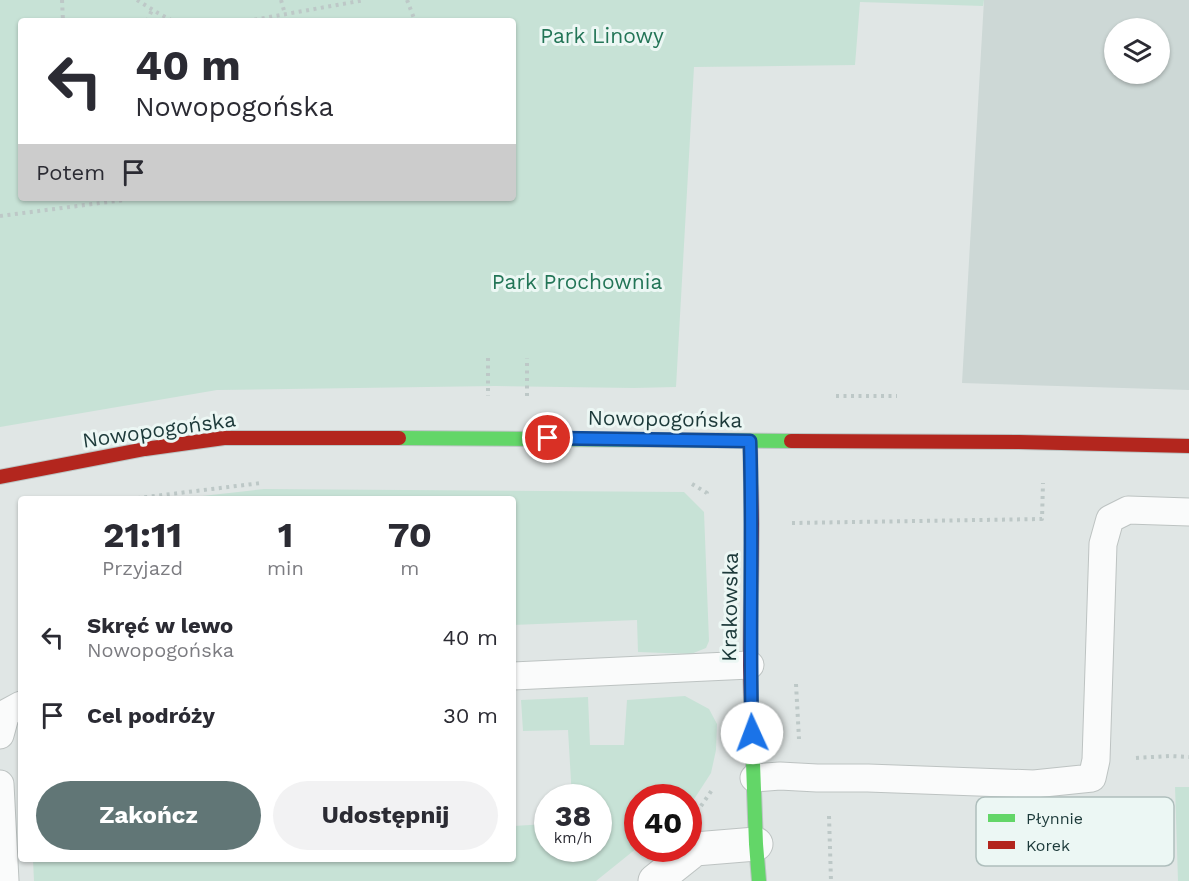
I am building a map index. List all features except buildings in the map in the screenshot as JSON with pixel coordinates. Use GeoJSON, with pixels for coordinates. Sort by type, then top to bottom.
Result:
{"type":"FeatureCollection","features":[{"type":"Feature","properties":{"kind":"street","name":"Nowopogońska"},"geometry":{"type":"LineString","coordinates":[[0,477],[146,449],[224,438],[1018,442],[1189,446]]}},
{"type":"Feature","properties":{"kind":"street","name":"Krakowska"},"geometry":{"type":"LineString","coordinates":[[750,441],[752,524],[750,665],[759,881]]}},
{"type":"Feature","properties":{"kind":"street"},"geometry":{"type":"LineString","coordinates":[[655,881],[695,849],[756,844]]}},
{"type":"Feature","properties":{"kind":"lane"},"geometry":{"type":"LineString","coordinates":[[754,778],[780,776],[1034,784],[1092,778],[1096,760],[1103,544],[1110,519],[1128,510],[1189,512]]}},
{"type":"Feature","properties":{"kind":"lane"},"geometry":{"type":"LineString","coordinates":[[516,676],[750,665]]}},
{"type":"Feature","properties":{"kind":"lane"},"geometry":{"type":"LineString","coordinates":[[0,735],[6,713],[18,707]]}},
{"type":"Feature","properties":{"kind":"lane"},"geometry":{"type":"LineString","coordinates":[[0,784],[5,881]]}},
{"type":"Feature","properties":{"kind":"path"},"geometry":{"type":"LineString","coordinates":[[62,0],[63,18]]}},
{"type":"Feature","properties":{"kind":"path"},"geometry":{"type":"LineString","coordinates":[[137,0],[167,18]]}},
{"type":"Feature","properties":{"kind":"path"},"geometry":{"type":"LineString","coordinates":[[281,0],[285,14]]}},
{"type":"Feature","properties":{"kind":"path"},"geometry":{"type":"LineString","coordinates":[[263,18],[365,0]]}},
{"type":"Feature","properties":{"kind":"path"},"geometry":{"type":"LineString","coordinates":[[407,0],[414,18]]}},
{"type":"Feature","properties":{"kind":"path"},"geometry":{"type":"LineString","coordinates":[[148,18],[152,10]]}},
{"type":"Feature","properties":{"kind":"path"},"geometry":{"type":"LineString","coordinates":[[0,216],[116,201]]}},
{"type":"Feature","properties":{"kind":"path"},"geometry":{"type":"LineString","coordinates":[[488,358],[488,399]]}},
{"type":"Feature","properties":{"kind":"path"},"geometry":{"type":"LineString","coordinates":[[527,358],[527,399]]}},
{"type":"Feature","properties":{"kind":"path"},"geometry":{"type":"LineString","coordinates":[[682,484],[693,484],[707,493],[713,524],[752,524],[1042,519],[1044,480]]}},
{"type":"Feature","properties":{"kind":"path"},"geometry":{"type":"LineString","coordinates":[[154,496],[272,483]]}},
{"type":"Feature","properties":{"kind":"path"},"geometry":{"type":"LineString","coordinates":[[795,673],[800,753],[829,796],[831,881]]}},
{"type":"Feature","properties":{"kind":"path"},"geometry":{"type":"LineString","coordinates":[[1096,760],[1189,757]]}},
{"type":"Feature","properties":{"kind":"path"},"geometry":{"type":"LineString","coordinates":[[702,804],[716,783]]}},
{"type":"Feature","properties":{"kind":"shaded area"},"geometry":{"type":"Polygon","coordinates":[[[984,0],[1189,0],[1189,390],[962,383],[984,0]]]}},
{"type":"Feature","properties":{"kind":"green space","name":"Park Prochownia"},"geometry":{"type":"Polygon","coordinates":[[[0,0],[984,0],[983,6],[860,2],[855,65],[694,67],[676,387],[495,386],[217,390],[0,427],[0,0]]]}},
{"type":"Feature","properties":{"kind":"green space"},"geometry":{"type":"Polygon","coordinates":[[[264,489],[684,492],[704,512],[709,641],[706,648],[691,654],[638,652],[637,620],[516,625],[516,496],[202,496],[264,489]]]}},
{"type":"Feature","properties":{"kind":"green space"},"geometry":{"type":"Polygon","coordinates":[[[685,696],[709,709],[717,724],[716,750],[711,773],[702,787],[702,784],[624,784],[624,858],[596,881],[34,881],[33,862],[516,862],[516,826],[534,825],[534,862],[612,862],[612,784],[571,784],[568,730],[523,731],[521,700],[588,697],[590,745],[624,745],[627,700],[685,696]]]}},
{"type":"Feature","properties":{"kind":"green space"},"geometry":{"type":"Polygon","coordinates":[[[1175,787],[1189,787],[1189,881],[1178,881],[1175,787]]]}},
{"type":"Feature","properties":{"kind":"traffic: fast"},"geometry":{"type":"LineString","coordinates":[[399,438],[791,441]]}},
{"type":"Feature","properties":{"kind":"traffic: fast"},"geometry":{"type":"LineString","coordinates":[[752,736],[759,881]]}},
{"type":"Feature","properties":{"kind":"traffic: jam"},"geometry":{"type":"LineString","coordinates":[[0,477],[145,449],[224,438],[399,438]]}},
{"type":"Feature","properties":{"kind":"traffic: jam"},"geometry":{"type":"LineString","coordinates":[[750,441],[752,736]]}},
{"type":"Feature","properties":{"kind":"traffic: jam"},"geometry":{"type":"LineString","coordinates":[[791,441],[1019,442],[1189,446]]}},
{"type":"Feature","properties":{"kind":"route"},"geometry":{"type":"LineString","coordinates":[[548,438],[750,441],[752,733]]}},
{"type":"Feature","properties":{"kind":"park label","name":"Park Linowy"},"geometry":{"type":"Point","coordinates":[602,36]}}]}
